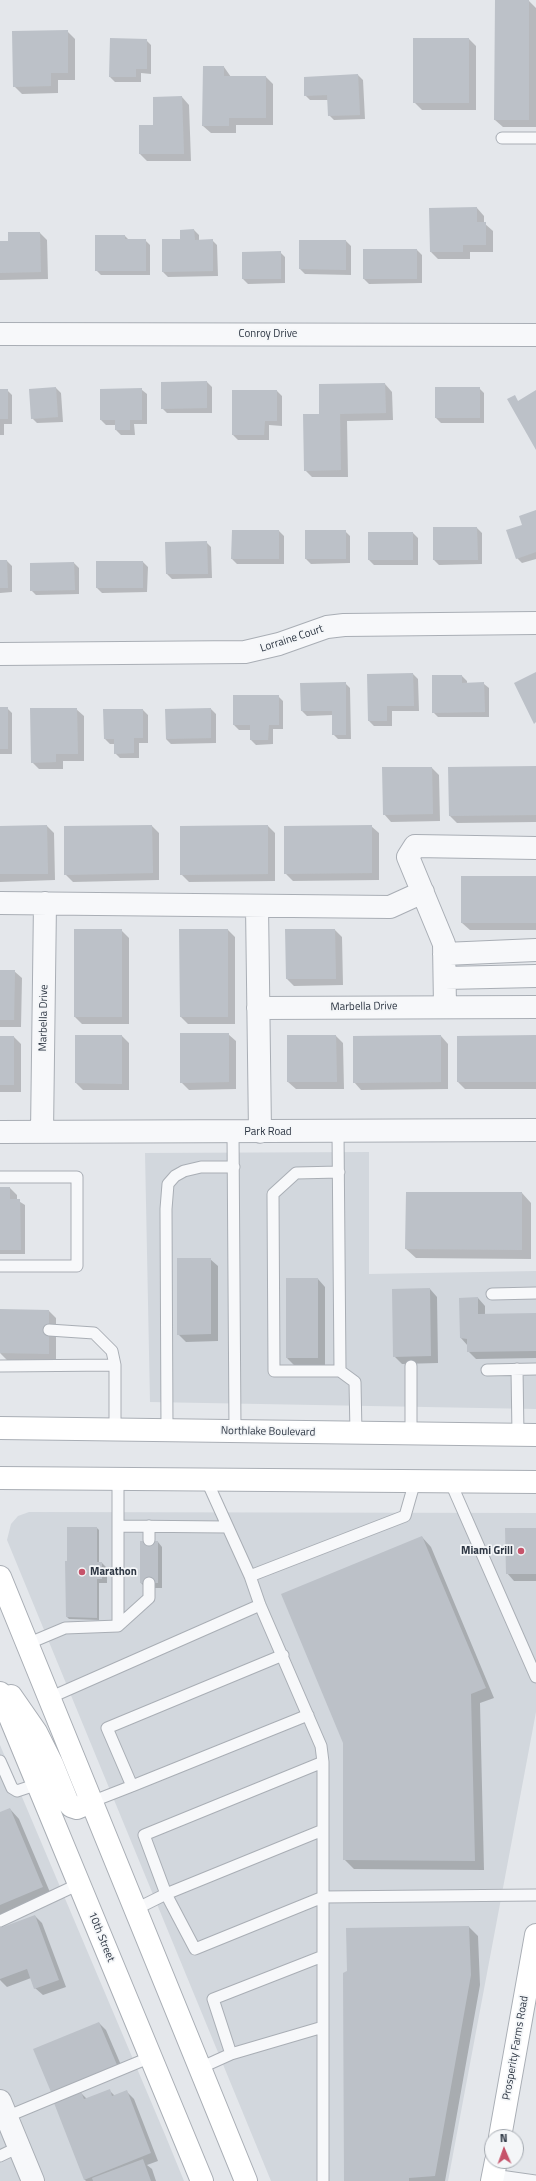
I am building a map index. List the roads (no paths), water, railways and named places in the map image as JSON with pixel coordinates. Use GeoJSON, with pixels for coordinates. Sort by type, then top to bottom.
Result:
{"type":"FeatureCollection","features":[{"type":"Feature","properties":{"kind":"main road","name":"Northlake Boulevard"},"geometry":{"type":"LineString","coordinates":[[0,1428],[527,1435]]}},
{"type":"Feature","properties":{"kind":"main road"},"geometry":{"type":"LineString","coordinates":[[0,1478],[536,1482]]}},
{"type":"Feature","properties":{"kind":"main road"},"geometry":{"type":"LineString","coordinates":[[0,1577],[246,2181]]}},
{"type":"Feature","properties":{"kind":"main road"},"geometry":{"type":"LineString","coordinates":[[0,1683],[16,1702],[36,1732],[52,1764],[67,1801],[71,1806],[77,1808],[92,1802]]}},
{"type":"Feature","properties":{"kind":"main road","name":"10th Street"},"geometry":{"type":"LineString","coordinates":[[0,1693],[202,2181]]}},
{"type":"Feature","properties":{"kind":"main road","name":"Prosperity Farms Road"},"geometry":{"type":"LineString","coordinates":[[501,2129],[536,1935]]}},
{"type":"Feature","properties":{"kind":"street","name":"Conroy Drive"},"geometry":{"type":"LineString","coordinates":[[0,334],[536,335]]}},
{"type":"Feature","properties":{"kind":"street","name":"Lorraine Court"},"geometry":{"type":"LineString","coordinates":[[0,654],[233,653],[262,649],[310,632],[344,625],[536,623]]}},
{"type":"Feature","properties":{"kind":"street"},"geometry":{"type":"LineString","coordinates":[[445,1006],[444,944],[408,857],[414,846],[536,848]]}},
{"type":"Feature","properties":{"kind":"street"},"geometry":{"type":"LineString","coordinates":[[0,903],[390,907],[423,892]]}},
{"type":"Feature","properties":{"kind":"street","name":"Marbella Drive"},"geometry":{"type":"LineString","coordinates":[[42,1132],[45,903]]}},
{"type":"Feature","properties":{"kind":"street"},"geometry":{"type":"LineString","coordinates":[[257,906],[260,1132]]}},
{"type":"Feature","properties":{"kind":"street"},"geometry":{"type":"LineString","coordinates":[[444,954],[536,950]]}},
{"type":"Feature","properties":{"kind":"street"},"geometry":{"type":"LineString","coordinates":[[445,978],[536,976]]}},
{"type":"Feature","properties":{"kind":"street","name":"Marbella Drive"},"geometry":{"type":"LineString","coordinates":[[258,1008],[445,1006],[536,1007]]}},
{"type":"Feature","properties":{"kind":"street","name":"Park Road"},"geometry":{"type":"LineString","coordinates":[[0,1132],[338,1132],[536,1130]]}},
{"type":"Feature","properties":{"kind":"street"},"geometry":{"type":"LineString","coordinates":[[3,2109],[9,2152],[33,2181]]}},
{"type":"Feature","properties":{"kind":"lane"},"geometry":{"type":"LineString","coordinates":[[502,138],[536,138]]}},
{"type":"Feature","properties":{"kind":"lane"},"geometry":{"type":"LineString","coordinates":[[233,1132],[235,1431]]}},
{"type":"Feature","properties":{"kind":"lane"},"geometry":{"type":"LineString","coordinates":[[338,1132],[340,1371]]}},
{"type":"Feature","properties":{"kind":"lane"},"geometry":{"type":"LineString","coordinates":[[167,1430],[166,1202],[168,1184],[175,1176],[184,1171],[201,1167],[234,1167]]}},
{"type":"Feature","properties":{"kind":"lane"},"geometry":{"type":"LineString","coordinates":[[339,1172],[296,1173],[273,1194],[274,1371],[340,1371],[355,1382],[356,1433]]}},
{"type":"Feature","properties":{"kind":"lane"},"geometry":{"type":"LineString","coordinates":[[0,1177],[77,1177],[78,1266],[0,1266]]}},
{"type":"Feature","properties":{"kind":"lane"},"geometry":{"type":"LineString","coordinates":[[492,1294],[536,1293]]}},
{"type":"Feature","properties":{"kind":"lane"},"geometry":{"type":"LineString","coordinates":[[49,1330],[94,1333],[112,1351],[115,1365],[115,1429]]}},
{"type":"Feature","properties":{"kind":"lane"},"geometry":{"type":"LineString","coordinates":[[0,1366],[115,1365]]}},
{"type":"Feature","properties":{"kind":"lane"},"geometry":{"type":"LineString","coordinates":[[411,1366],[411,1434]]}},
{"type":"Feature","properties":{"kind":"lane"},"geometry":{"type":"LineString","coordinates":[[518,1369],[527,1435]]}},
{"type":"Feature","properties":{"kind":"lane"},"geometry":{"type":"LineString","coordinates":[[487,1370],[536,1369]]}},
{"type":"Feature","properties":{"kind":"lane"},"geometry":{"type":"LineString","coordinates":[[118,1479],[118,1626]]}},
{"type":"Feature","properties":{"kind":"lane"},"geometry":{"type":"LineString","coordinates":[[206,1479],[250,1576],[260,1605],[283,1655],[321,1746],[323,1762],[323,2181]]}},
{"type":"Feature","properties":{"kind":"lane"},"geometry":{"type":"LineString","coordinates":[[250,1576],[405,1516],[415,1481]]}},
{"type":"Feature","properties":{"kind":"lane"},"geometry":{"type":"LineString","coordinates":[[450,1481],[536,1677]]}},
{"type":"Feature","properties":{"kind":"lane"},"geometry":{"type":"LineString","coordinates":[[118,1526],[227,1526]]}},
{"type":"Feature","properties":{"kind":"lane"},"geometry":{"type":"LineString","coordinates":[[149,1526],[149,1540]]}},
{"type":"Feature","properties":{"kind":"lane"},"geometry":{"type":"LineString","coordinates":[[27,1644],[65,1628],[118,1626],[149,1598],[149,1583]]}},
{"type":"Feature","properties":{"kind":"lane"},"geometry":{"type":"LineString","coordinates":[[50,1698],[260,1605]]}},
{"type":"Feature","properties":{"kind":"lane"},"geometry":{"type":"LineString","coordinates":[[132,1786],[108,1728],[283,1655]]}},
{"type":"Feature","properties":{"kind":"lane"},"geometry":{"type":"LineString","coordinates":[[92,1802],[308,1715]]}},
{"type":"Feature","properties":{"kind":"lane"},"geometry":{"type":"LineString","coordinates":[[0,1760],[12,1788],[17,1791],[38,1784]]}},
{"type":"Feature","properties":{"kind":"lane"},"geometry":{"type":"LineString","coordinates":[[323,1762],[144,1835],[166,1894],[195,1949],[323,1896],[536,1895]]}},
{"type":"Feature","properties":{"kind":"lane"},"geometry":{"type":"LineString","coordinates":[[136,1909],[166,1894],[323,1830]]}},
{"type":"Feature","properties":{"kind":"lane"},"geometry":{"type":"LineString","coordinates":[[0,1921],[79,1884]]}},
{"type":"Feature","properties":{"kind":"lane"},"geometry":{"type":"LineString","coordinates":[[231,2054],[213,1999],[323,1956]]}},
{"type":"Feature","properties":{"kind":"lane"},"geometry":{"type":"LineString","coordinates":[[200,2068],[231,2054],[323,2027]]}},
{"type":"Feature","properties":{"kind":"lane"},"geometry":{"type":"LineString","coordinates":[[3,2109],[151,2057]]}},
{"type":"Feature","properties":{"kind":"lane"},"geometry":{"type":"LineString","coordinates":[[494,2172],[536,2181]]}},
{"type":"Feature","properties":{"kind":"place","name":"Miami Grill"},"geometry":{"type":"Point","coordinates":[521,1551]}},
{"type":"Feature","properties":{"kind":"place","name":"Marathon"},"geometry":{"type":"Point","coordinates":[82,1572]}}]}
